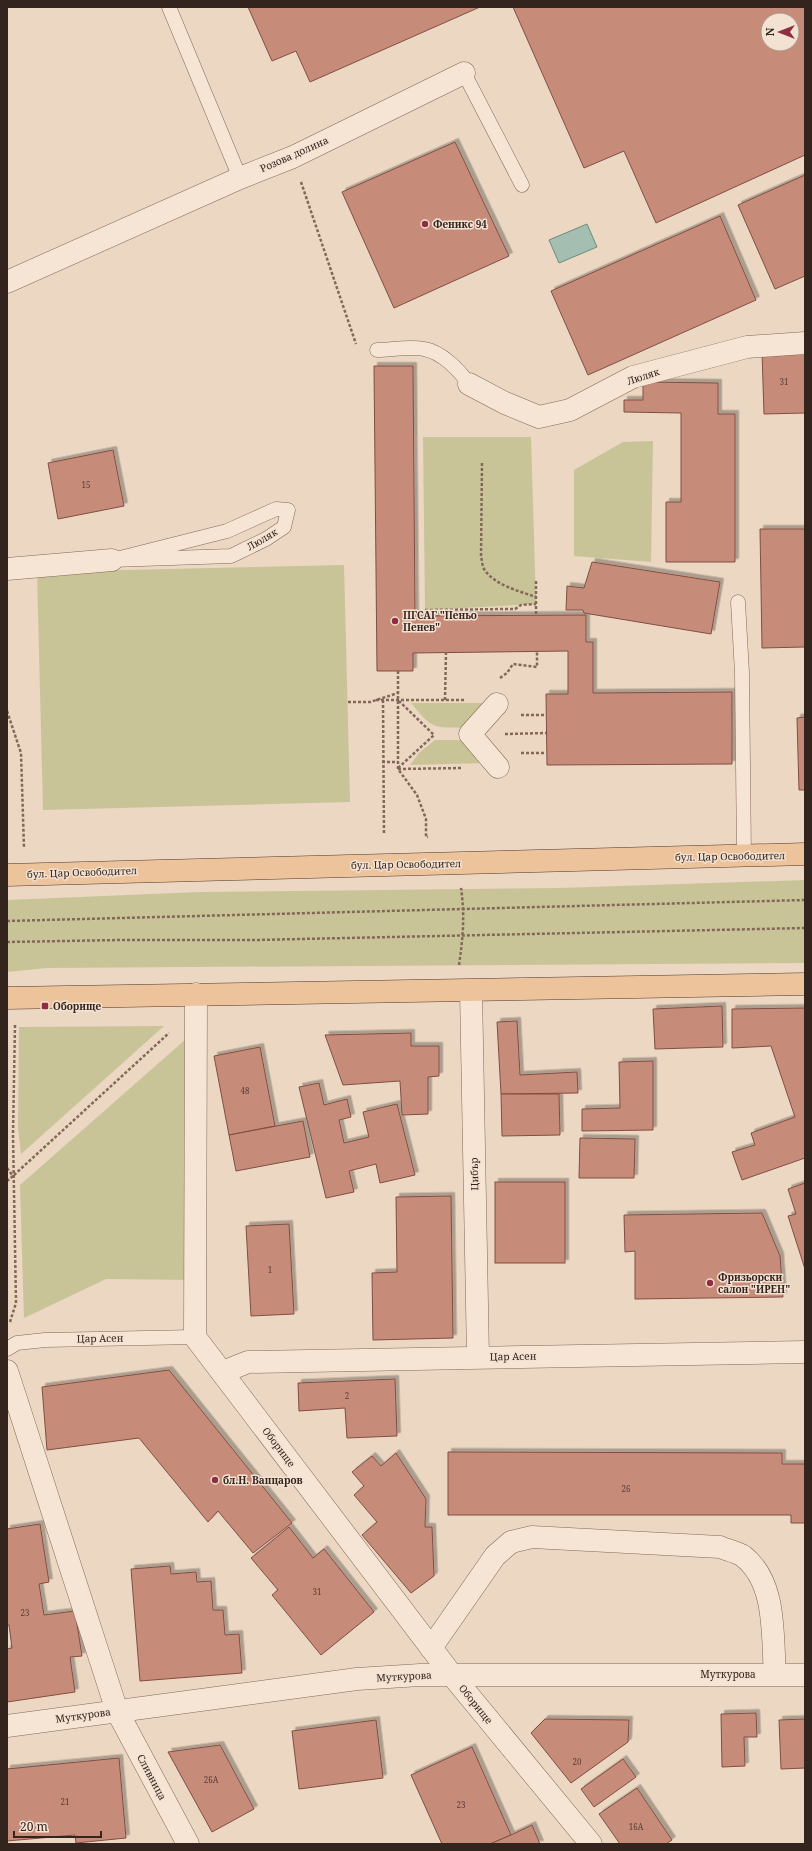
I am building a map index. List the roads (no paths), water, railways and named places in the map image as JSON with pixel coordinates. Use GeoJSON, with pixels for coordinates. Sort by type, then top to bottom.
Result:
{"type":"FeatureCollection","features":[{"type":"Feature","properties":{"kind":"main road","name":"бул. Цар Освободител"},"geometry":{"type":"LineString","coordinates":[[7,875],[805,854]]}},
{"type":"Feature","properties":{"kind":"main road"},"geometry":{"type":"LineString","coordinates":[[7,998],[805,984]]}},
{"type":"Feature","properties":{"kind":"street","name":"Розова долина"},"geometry":{"type":"LineString","coordinates":[[7,282],[240,178],[292,157],[464,73]]}},
{"type":"Feature","properties":{"kind":"street","name":"Люляк"},"geometry":{"type":"LineString","coordinates":[[469,384],[505,403],[539,417],[570,410],[633,377],[747,347],[805,343]]}},
{"type":"Feature","properties":{"kind":"street","name":"Люляк"},"geometry":{"type":"LineString","coordinates":[[7,569],[112,560]]}},
{"type":"Feature","properties":{"kind":"street"},"geometry":{"type":"LineString","coordinates":[[497,704],[470,734],[498,767]]}},
{"type":"Feature","properties":{"kind":"street","name":"Цибър"},"geometry":{"type":"LineString","coordinates":[[463,991],[478,1357]]}},
{"type":"Feature","properties":{"kind":"street"},"geometry":{"type":"LineString","coordinates":[[195,1337],[196,994]]}},
{"type":"Feature","properties":{"kind":"street","name":"Оборище"},"geometry":{"type":"LineString","coordinates":[[195,1337],[451,1674],[591,1844]]}},
{"type":"Feature","properties":{"kind":"street","name":"Цар Асен"},"geometry":{"type":"LineString","coordinates":[[223,1372],[248,1362],[805,1352]]}},
{"type":"Feature","properties":{"kind":"street","name":"Сливница"},"geometry":{"type":"LineString","coordinates":[[7,1371],[117,1711],[188,1844]]}},
{"type":"Feature","properties":{"kind":"street"},"geometry":{"type":"LineString","coordinates":[[431,1648],[495,1556],[511,1542],[532,1537],[720,1547],[742,1556],[760,1575],[769,1602],[775,1674]]}},
{"type":"Feature","properties":{"kind":"street","name":"Муткурова"},"geometry":{"type":"LineString","coordinates":[[7,1726],[357,1679],[451,1674],[805,1675]]}},
{"type":"Feature","properties":{"kind":"lane"},"geometry":{"type":"LineString","coordinates":[[169,7],[240,178]]}},
{"type":"Feature","properties":{"kind":"lane","name":"Розова долина"},"geometry":{"type":"LineString","coordinates":[[464,73],[522,185]]}},
{"type":"Feature","properties":{"kind":"lane"},"geometry":{"type":"LineString","coordinates":[[377,350],[424,349],[438,355],[458,369],[469,384]]}},
{"type":"Feature","properties":{"kind":"lane","name":"Люляк"},"geometry":{"type":"LineString","coordinates":[[276,509],[288,510],[284,527],[266,539],[231,556],[112,560],[227,531],[276,509]]}},
{"type":"Feature","properties":{"kind":"lane"},"geometry":{"type":"LineString","coordinates":[[738,602],[742,673],[744,856]]}},
{"type":"Feature","properties":{"kind":"lane","name":"Цар Асен"},"geometry":{"type":"LineString","coordinates":[[7,1349],[17,1343],[45,1340],[195,1337]]}},
{"type":"Feature","properties":{"kind":"place","name":"Феникс 94"},"geometry":{"type":"Point","coordinates":[425,224]}},
{"type":"Feature","properties":{"kind":"place","name":"ПГСАГ \"Пеньо Пенев\""},"geometry":{"type":"Point","coordinates":[395,621]}},
{"type":"Feature","properties":{"kind":"place","name":"Оборище"},"geometry":{"type":"Point","coordinates":[45,1006]}},
{"type":"Feature","properties":{"kind":"place","name":"Фризьорски салон \"ИРЕН\""},"geometry":{"type":"Point","coordinates":[710,1283]}},
{"type":"Feature","properties":{"kind":"place","name":"бл.Н. Вапцаров"},"geometry":{"type":"Point","coordinates":[215,1480]}}]}
